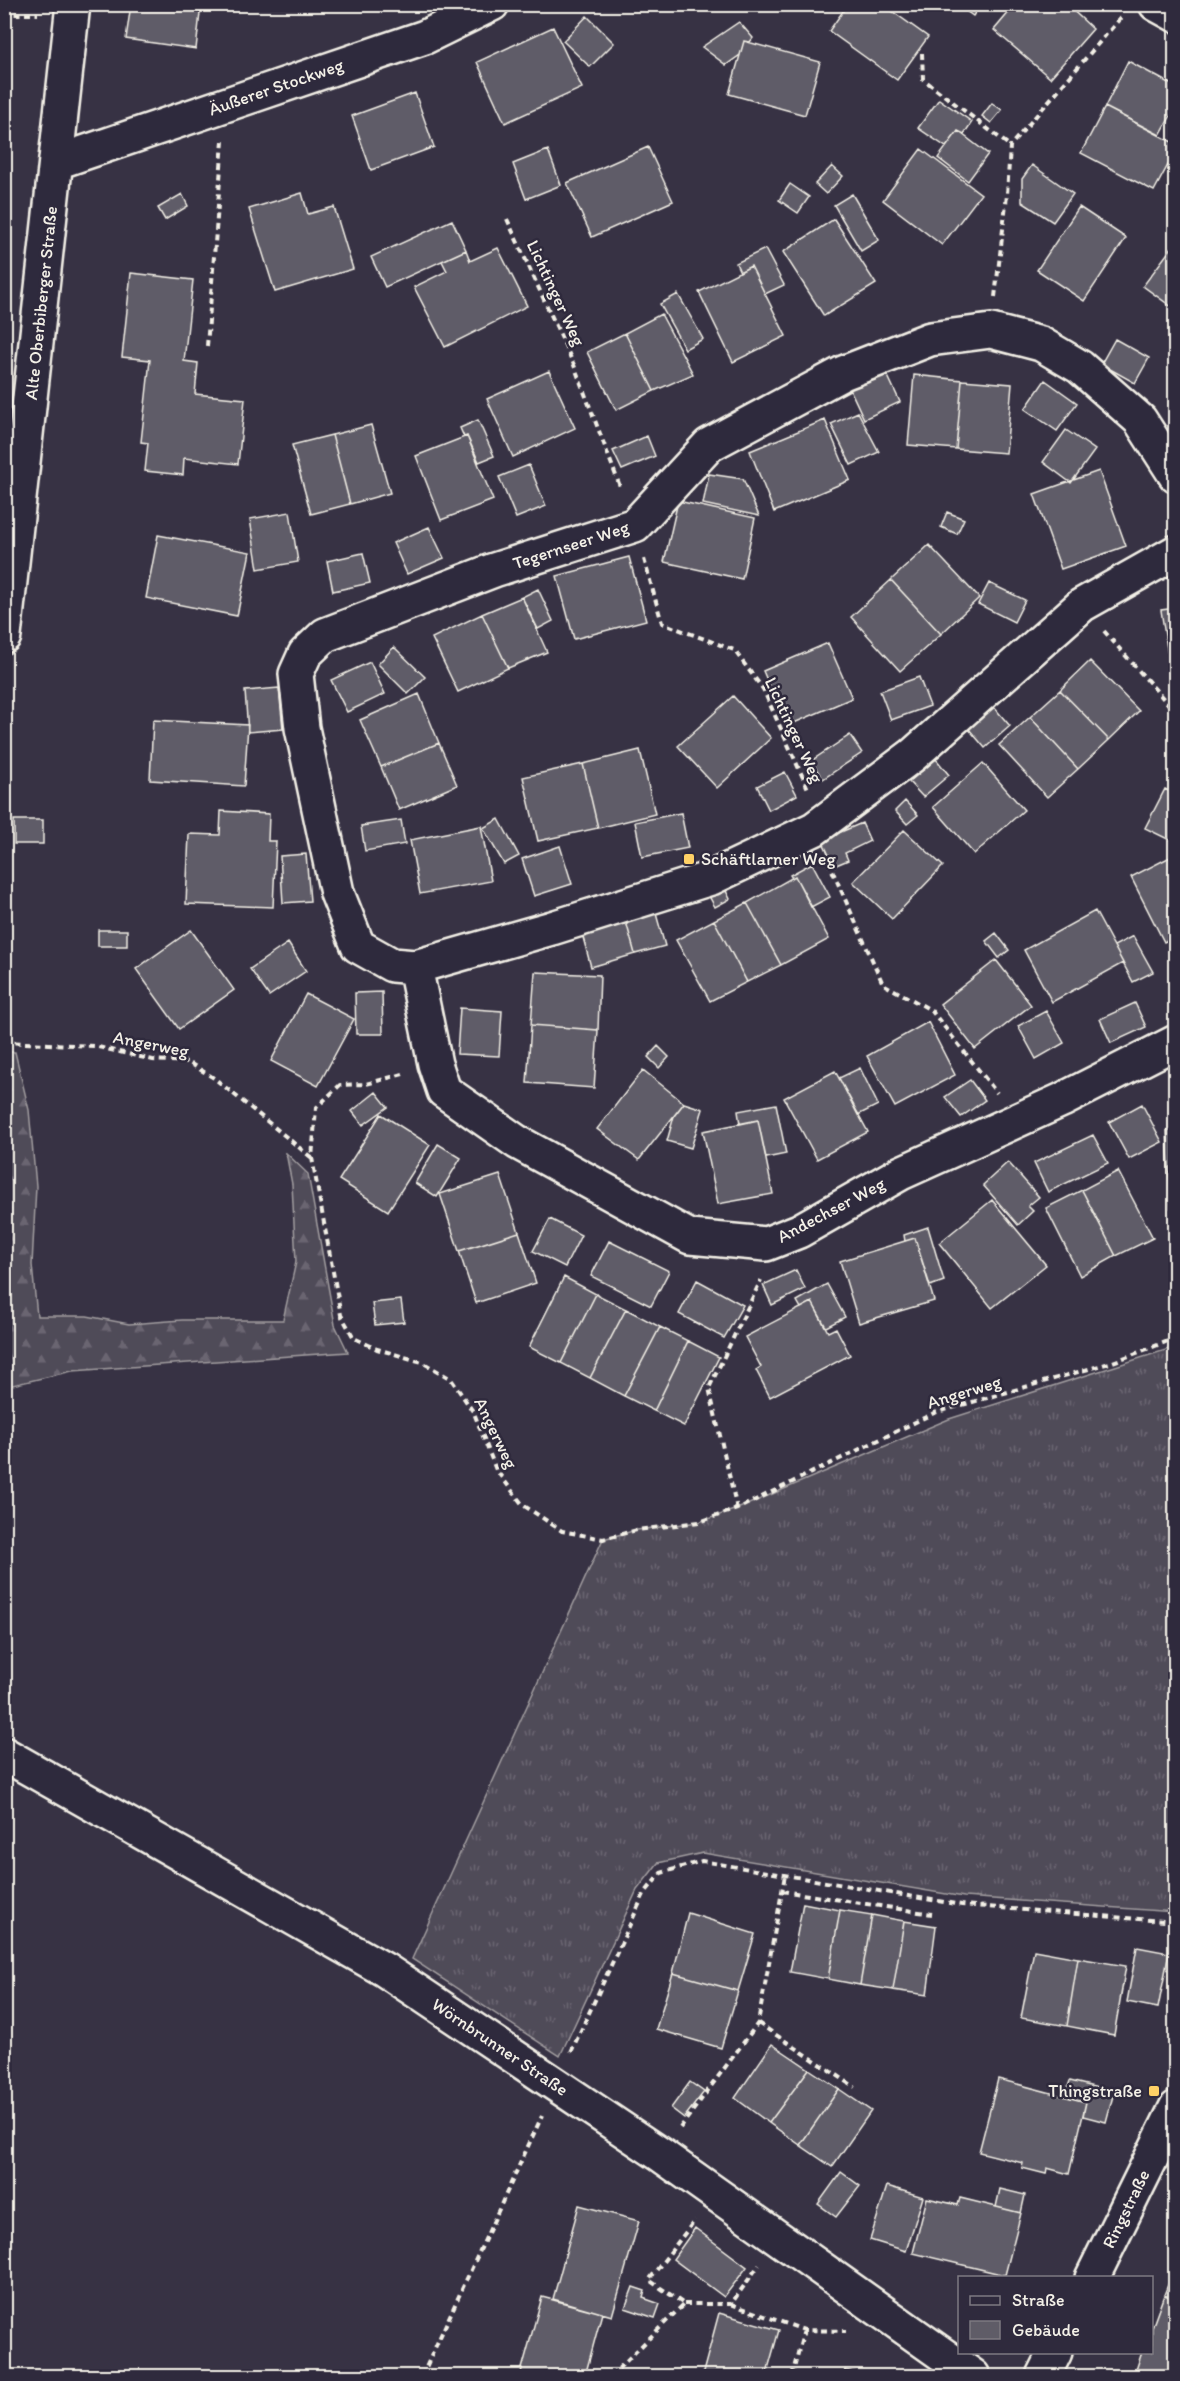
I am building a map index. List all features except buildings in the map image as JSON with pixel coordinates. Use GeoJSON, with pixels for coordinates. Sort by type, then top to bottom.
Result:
{"type":"FeatureCollection","features":[{"type":"Feature","properties":{"kind":"street","name":"Alte Oberbiberger Straße"},"geometry":{"type":"LineString","coordinates":[[4,636],[73,4]]}},
{"type":"Feature","properties":{"kind":"street","name":"Äußerer Stockweg"},"geometry":{"type":"LineString","coordinates":[[57,162],[425,37],[492,4]]}},
{"type":"Feature","properties":{"kind":"street"},"geometry":{"type":"LineString","coordinates":[[1156,4],[1176,15]]}},
{"type":"Feature","properties":{"kind":"street","name":"Tegernseer Weg"},"geometry":{"type":"LineString","coordinates":[[415,967],[392,965],[358,946],[337,893],[302,728],[296,674],[305,654],[325,635],[494,570],[635,525],[709,445],[843,373],[930,339],[991,331],[1041,344],[1080,367],[1140,420],[1176,476]]}},
{"type":"Feature","properties":{"kind":"street"},"geometry":{"type":"LineString","coordinates":[[415,967],[552,928],[711,878],[814,829],[913,755],[1082,605],[1176,552]]}},
{"type":"Feature","properties":{"kind":"street","name":"Andechser Weg"},"geometry":{"type":"LineString","coordinates":[[415,967],[435,1064],[444,1090],[517,1142],[690,1237],[766,1244],[799,1231],[901,1173],[1018,1120],[1176,1042]]}},
{"type":"Feature","properties":{"kind":"street","name":"Wörnbrunner Straße"},"geometry":{"type":"LineString","coordinates":[[4,1754],[385,1970],[716,2193],[973,2376]]}},
{"type":"Feature","properties":{"kind":"street","name":"Ringstraße"},"geometry":{"type":"LineString","coordinates":[[1092,2276],[1176,2109]]}},
{"type":"Feature","properties":{"kind":"street"},"geometry":{"type":"LineString","coordinates":[[1043,2376],[1054,2354]]}},
{"type":"Feature","properties":{"kind":"path"},"geometry":{"type":"LineString","coordinates":[[991,331],[1007,195],[1010,146],[1124,13]]}},
{"type":"Feature","properties":{"kind":"path"},"geometry":{"type":"LineString","coordinates":[[922,53],[923,79],[1010,146]]}},
{"type":"Feature","properties":{"kind":"path"},"geometry":{"type":"LineString","coordinates":[[207,346],[225,105]]}},
{"type":"Feature","properties":{"kind":"path","name":"Lichtinger Weg"},"geometry":{"type":"LineString","coordinates":[[507,219],[574,365],[635,525],[662,623],[734,650],[763,689],[813,800],[814,829],[883,984],[931,1010],[1018,1120]]}},
{"type":"Feature","properties":{"kind":"path"},"geometry":{"type":"LineString","coordinates":[[1082,605],[1176,713]]}},
{"type":"Feature","properties":{"kind":"path","name":"Angerweg"},"geometry":{"type":"LineString","coordinates":[[4,1042],[94,1047],[153,1060],[188,1062],[214,1078],[312,1158],[341,1316],[354,1338],[377,1349],[422,1362],[451,1379],[474,1413],[495,1470],[523,1505],[562,1531],[603,1539],[637,1530],[699,1522],[737,1509],[934,1413],[1113,1362],[1176,1338]]}},
{"type":"Feature","properties":{"kind":"path"},"geometry":{"type":"LineString","coordinates":[[312,1158],[315,1108],[340,1085],[366,1084],[435,1064]]}},
{"type":"Feature","properties":{"kind":"path"},"geometry":{"type":"LineString","coordinates":[[737,1509],[710,1388],[765,1273],[766,1244]]}},
{"type":"Feature","properties":{"kind":"path"},"geometry":{"type":"LineString","coordinates":[[422,2376],[644,1894],[661,1873],[702,1861],[962,1905],[1176,1922]]}},
{"type":"Feature","properties":{"kind":"path"},"geometry":{"type":"LineString","coordinates":[[685,2122],[758,2023],[785,1875]]}},
{"type":"Feature","properties":{"kind":"path"},"geometry":{"type":"LineString","coordinates":[[782,1891],[932,1914]]}},
{"type":"Feature","properties":{"kind":"path"},"geometry":{"type":"LineString","coordinates":[[758,2023],[855,2087]]}},
{"type":"Feature","properties":{"kind":"path"},"geometry":{"type":"LineString","coordinates":[[716,2193],[649,2280],[684,2304],[731,2304],[804,2330],[849,2331],[874,2307]]}},
{"type":"Feature","properties":{"kind":"path"},"geometry":{"type":"LineString","coordinates":[[731,2304],[777,2237]]}},
{"type":"Feature","properties":{"kind":"path"},"geometry":{"type":"LineString","coordinates":[[611,2376],[684,2304]]}},
{"type":"Feature","properties":{"kind":"path"},"geometry":{"type":"LineString","coordinates":[[792,2376],[804,2330]]}},
{"type":"Feature","properties":{"kind":"green space"},"geometry":{"type":"Polygon","coordinates":[[[5,1052],[15,1052],[29,1110],[36,1186],[32,1265],[37,1316],[87,1316],[129,1324],[182,1320],[283,1320],[296,1262],[292,1184],[286,1153],[308,1174],[335,1325],[348,1352],[72,1371],[8,1386],[5,1437],[5,1052]]]}},
{"type":"Feature","properties":{"kind":"green space"},"geometry":{"type":"Polygon","coordinates":[[[1175,1347],[1175,1912],[964,1897],[703,1853],[658,1863],[637,1890],[560,2056],[412,1959],[603,1539],[637,1530],[699,1522],[737,1509],[949,1419],[1175,1347]]]}},
{"type":"Feature","properties":{"kind":"place","name":"Schäftlarner Weg"},"geometry":{"type":"Point","coordinates":[689,859]}},
{"type":"Feature","properties":{"kind":"place","name":"Thingstraße"},"geometry":{"type":"Point","coordinates":[1154,2091]}}]}
